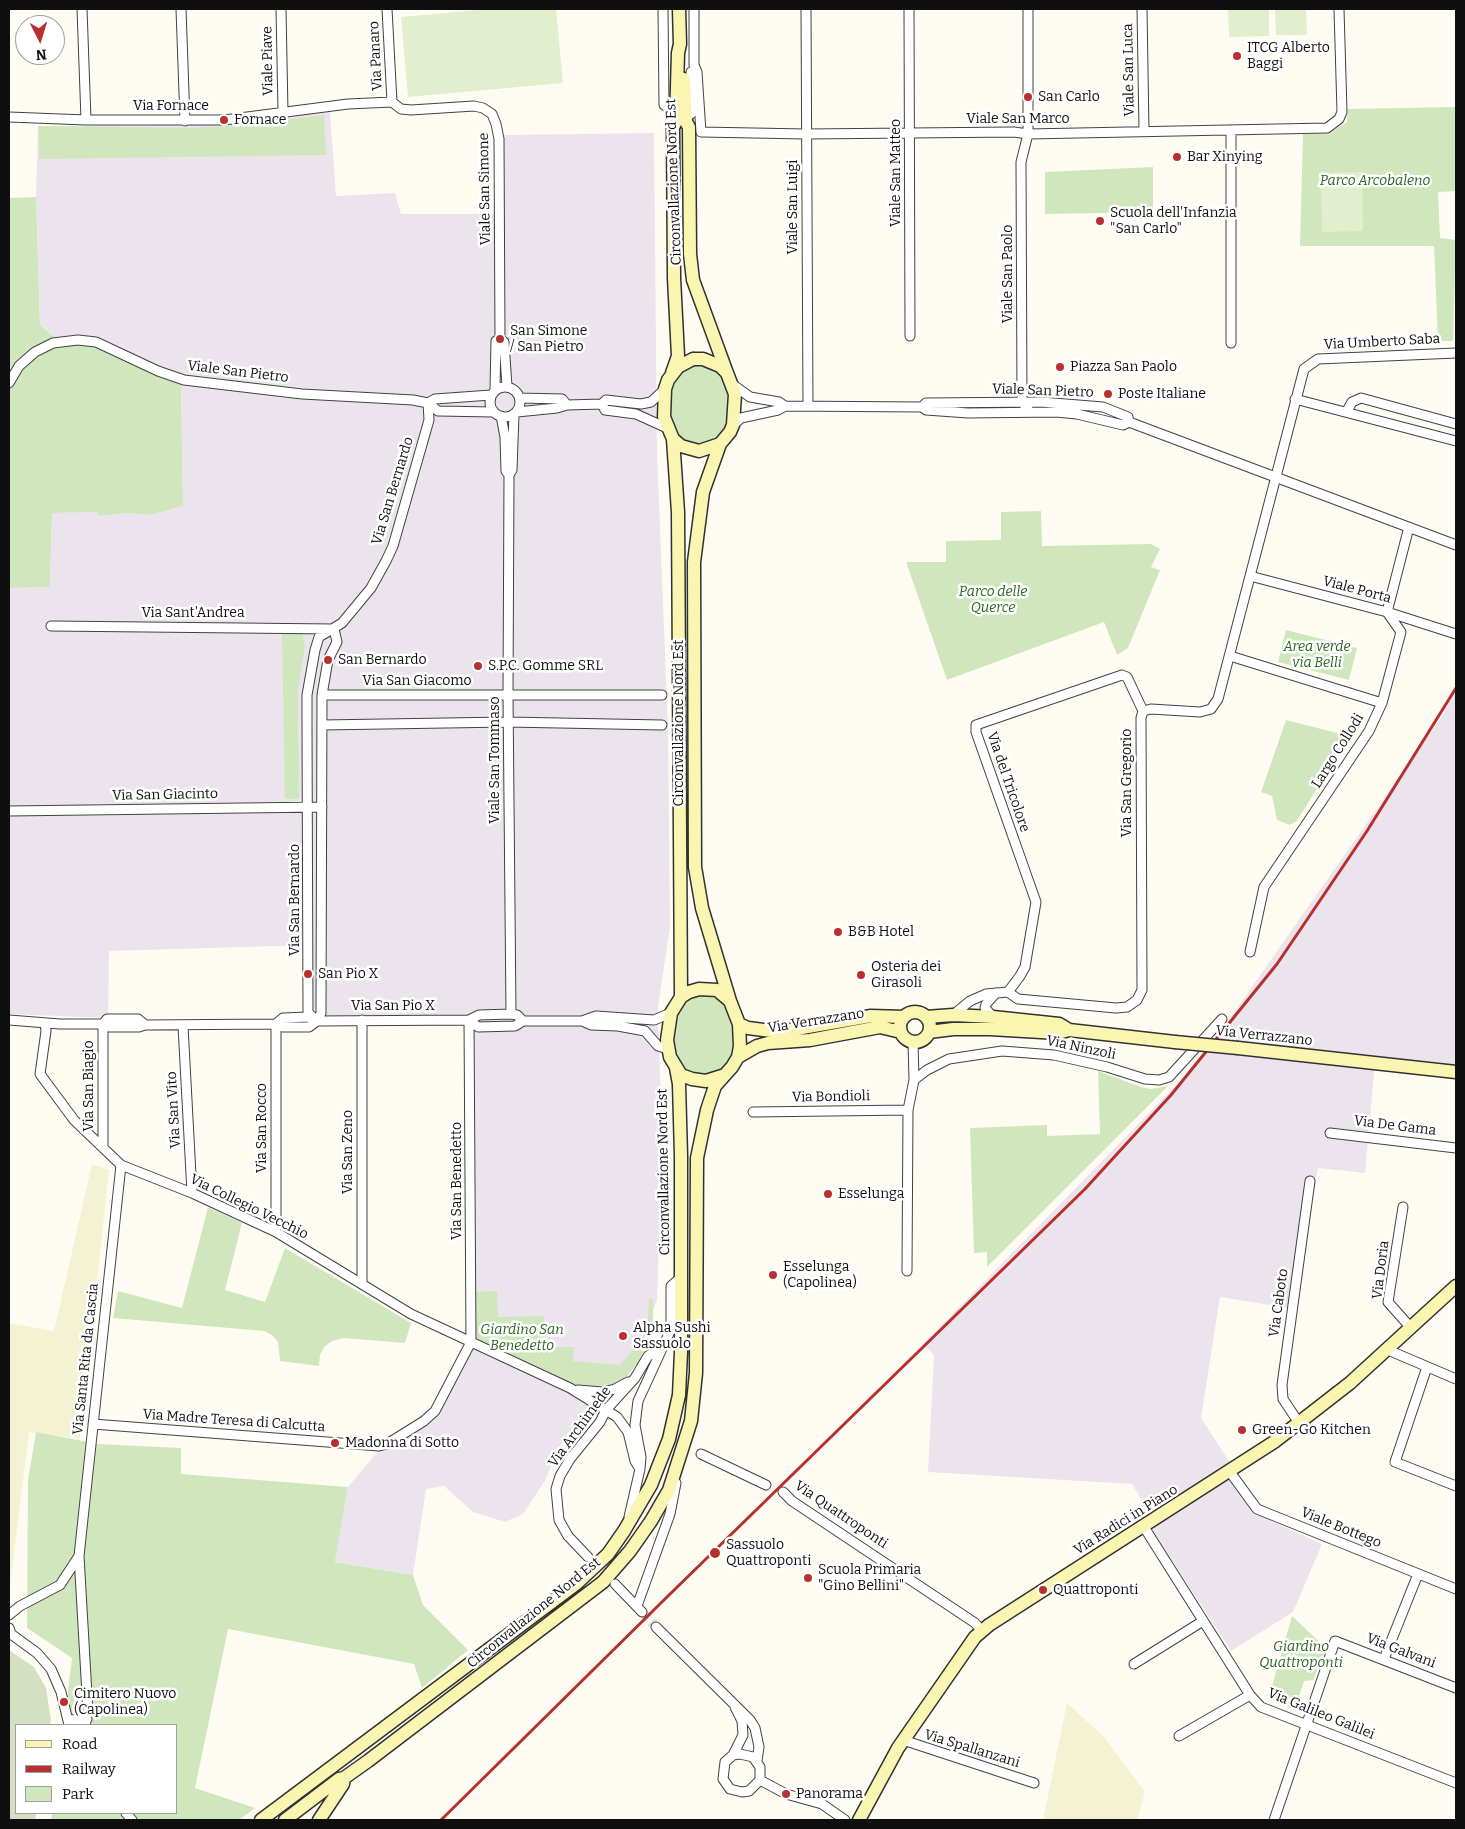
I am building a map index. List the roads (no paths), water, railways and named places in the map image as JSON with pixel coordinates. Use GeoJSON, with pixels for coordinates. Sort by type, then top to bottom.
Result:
{"type":"FeatureCollection","features":[{"type":"Feature","properties":{"kind":"main road","name":"Circonvallazione Nord Est"},"geometry":{"type":"LineString","coordinates":[[672,373],[678,356],[674,278],[673,128],[676,122],[680,9]]}},
{"type":"Feature","properties":{"kind":"main road","name":"Circonvallazione Nord Est"},"geometry":{"type":"LineString","coordinates":[[680,44],[683,54],[686,122],[695,130],[690,254],[694,280],[730,378]]}},
{"type":"Feature","properties":{"kind":"main road"},"geometry":{"type":"LineString","coordinates":[[703,359],[713,362],[730,378],[735,394],[734,425],[720,444],[706,450],[693,451],[681,446],[670,434],[664,417],[665,389],[672,373],[684,362],[703,359]]}},
{"type":"Feature","properties":{"kind":"main road","name":"Circonvallazione Nord Est"},"geometry":{"type":"LineString","coordinates":[[261,1820],[576,1584],[608,1554],[624,1531],[651,1485],[669,1439],[678,1395],[681,1352],[679,1084],[675,1066],[668,1049],[667,1027],[670,1013],[681,996],[678,512],[670,434]]}},
{"type":"Feature","properties":{"kind":"main road","name":"Circonvallazione Nord Est"},"geometry":{"type":"LineString","coordinates":[[285,1820],[534,1636],[603,1582],[630,1551],[651,1521],[669,1490],[677,1470],[691,1421],[696,1374],[697,1158],[707,1110],[715,1086],[738,1057],[740,1035],[739,1024],[730,1001],[702,908],[695,867],[694,562],[704,492],[720,444]]}},
{"type":"Feature","properties":{"kind":"main road"},"geometry":{"type":"LineString","coordinates":[[681,996],[699,988],[708,988],[717,990],[730,1001]]}},
{"type":"Feature","properties":{"kind":"main road","name":"Via Verrazzano"},"geometry":{"type":"LineString","coordinates":[[739,1024],[763,1031],[779,1032],[863,1017],[904,1017],[916,1012],[926,1017],[953,1015],[993,1017],[1059,1024],[1069,1030]]}},
{"type":"Feature","properties":{"kind":"main road"},"geometry":{"type":"LineString","coordinates":[[901,1032],[901,1024],[904,1017]]}},
{"type":"Feature","properties":{"kind":"main road"},"geometry":{"type":"LineString","coordinates":[[926,1017],[930,1027],[929,1032]]}},
{"type":"Feature","properties":{"kind":"main road","name":"Via Verrazzano"},"geometry":{"type":"LineString","coordinates":[[738,1057],[757,1046],[768,1043],[810,1040],[872,1028],[887,1028],[901,1032],[906,1038],[913,1041],[924,1038],[929,1032],[953,1029],[1058,1033],[1069,1030],[1456,1072]]}},
{"type":"Feature","properties":{"kind":"main road","name":"Circonvallazione Nord Est"},"geometry":{"type":"LineString","coordinates":[[675,1066],[681,1075],[692,1079],[706,1081],[725,1075]]}},
{"type":"Feature","properties":{"kind":"main road","name":"Via Radici in Piano"},"geometry":{"type":"LineString","coordinates":[[863,1819],[903,1740],[975,1637],[1230,1472],[1299,1423],[1388,1350],[1456,1286]]}},
{"type":"Feature","properties":{"kind":"main road","name":"Circonvallazione Nord Est"},"geometry":{"type":"LineString","coordinates":[[319,1820],[343,1784],[344,1778]]}},
{"type":"Feature","properties":{"kind":"street"},"geometry":{"type":"LineString","coordinates":[[82,9],[86,120]]}},
{"type":"Feature","properties":{"kind":"street"},"geometry":{"type":"LineString","coordinates":[[181,9],[185,120]]}},
{"type":"Feature","properties":{"kind":"street","name":"Viale Piave"},"geometry":{"type":"LineString","coordinates":[[281,9],[283,112]]}},
{"type":"Feature","properties":{"kind":"street","name":"Via Panaro"},"geometry":{"type":"LineString","coordinates":[[387,9],[392,102]]}},
{"type":"Feature","properties":{"kind":"street"},"geometry":{"type":"LineString","coordinates":[[663,9],[664,105],[669,108],[670,123],[673,128]]}},
{"type":"Feature","properties":{"kind":"street"},"geometry":{"type":"LineString","coordinates":[[694,9],[694,65],[691,72],[691,120],[695,130]]}},
{"type":"Feature","properties":{"kind":"street","name":"Viale San Luigi"},"geometry":{"type":"LineString","coordinates":[[806,9],[808,406]]}},
{"type":"Feature","properties":{"kind":"street","name":"Viale San Matteo"},"geometry":{"type":"LineString","coordinates":[[908,9],[910,336]]}},
{"type":"Feature","properties":{"kind":"street","name":"Viale San Paolo"},"geometry":{"type":"LineString","coordinates":[[1022,402],[1021,162],[1028,134],[1028,9]]}},
{"type":"Feature","properties":{"kind":"street","name":"Viale San Luca"},"geometry":{"type":"LineString","coordinates":[[1142,9],[1144,131]]}},
{"type":"Feature","properties":{"kind":"street","name":"Viale San Marco"},"geometry":{"type":"LineString","coordinates":[[695,130],[806,134],[1014,132],[1028,134],[1327,128],[1334,125],[1342,112],[1339,9]]}},
{"type":"Feature","properties":{"kind":"street","name":"Via Fornace"},"geometry":{"type":"LineString","coordinates":[[9,116],[86,120],[224,120],[348,104],[392,102]]}},
{"type":"Feature","properties":{"kind":"street","name":"Viale San Simone"},"geometry":{"type":"LineString","coordinates":[[392,102],[401,109],[474,106],[483,108],[492,114],[500,139],[500,339],[504,342],[507,386]]}},
{"type":"Feature","properties":{"kind":"street"},"geometry":{"type":"LineString","coordinates":[[1231,130],[1231,343]]}},
{"type":"Feature","properties":{"kind":"street","name":"Viale San Simone"},"geometry":{"type":"LineString","coordinates":[[493,392],[496,341],[500,339]]}},
{"type":"Feature","properties":{"kind":"street","name":"Viale San Pietro"},"geometry":{"type":"LineString","coordinates":[[9,383],[19,366],[35,352],[53,343],[78,340],[96,342],[158,371],[184,380],[302,394],[413,400],[428,404],[438,410],[497,414]]}},
{"type":"Feature","properties":{"kind":"street","name":"Via Umberto Saba"},"geometry":{"type":"LineString","coordinates":[[1275,476],[1304,369],[1318,359],[1456,353]]}},
{"type":"Feature","properties":{"kind":"street"},"geometry":{"type":"LineString","coordinates":[[730,378],[750,397],[779,402],[785,406],[778,410],[740,418],[734,425]]}},
{"type":"Feature","properties":{"kind":"street"},"geometry":{"type":"LineString","coordinates":[[515,413],[520,408],[520,398],[515,390],[507,386],[493,392],[490,404],[497,414],[515,413],[557,408],[567,404],[602,404],[606,400],[632,404],[651,402],[665,389]]}},
{"type":"Feature","properties":{"kind":"street","name":"Viale San Pietro"},"geometry":{"type":"LineString","coordinates":[[428,404],[435,399],[493,392]]}},
{"type":"Feature","properties":{"kind":"street"},"geometry":{"type":"LineString","coordinates":[[520,398],[562,399],[567,404]]}},
{"type":"Feature","properties":{"kind":"street"},"geometry":{"type":"LineString","coordinates":[[1347,411],[1352,402],[1360,398],[1456,424]]}},
{"type":"Feature","properties":{"kind":"street"},"geometry":{"type":"LineString","coordinates":[[1295,399],[1347,411],[1456,441]]}},
{"type":"Feature","properties":{"kind":"street"},"geometry":{"type":"LineString","coordinates":[[986,412],[992,408],[1018,407],[1022,402],[1030,412]]}},
{"type":"Feature","properties":{"kind":"street","name":"Viale San Pietro"},"geometry":{"type":"LineString","coordinates":[[785,406],[922,407],[926,410],[944,412],[1077,414],[1123,425],[1129,422],[1128,417],[1102,407],[1022,402],[926,403],[922,407]]}},
{"type":"Feature","properties":{"kind":"street","name":"Via San Bernardo"},"geometry":{"type":"LineString","coordinates":[[334,629],[337,642],[328,660],[322,695],[321,1012],[317,1021],[308,1013],[308,695],[320,637],[342,623],[372,588],[393,546],[428,420],[428,404]]}},
{"type":"Feature","properties":{"kind":"street"},"geometry":{"type":"LineString","coordinates":[[602,404],[605,410],[636,414],[670,434]]}},
{"type":"Feature","properties":{"kind":"street","name":"Viale San Tommaso"},"geometry":{"type":"LineString","coordinates":[[511,1014],[508,722],[509,475],[512,470],[515,413]]}},
{"type":"Feature","properties":{"kind":"street","name":"Viale San Tommaso"},"geometry":{"type":"LineString","coordinates":[[497,414],[504,431],[506,471],[509,475]]}},
{"type":"Feature","properties":{"kind":"street"},"geometry":{"type":"LineString","coordinates":[[1129,422],[1456,545]]}},
{"type":"Feature","properties":{"kind":"street","name":"Via San Gregorio"},"geometry":{"type":"LineString","coordinates":[[1008,992],[1018,999],[1116,1008],[1127,1007],[1137,1000],[1142,990],[1141,718],[1143,711],[1151,709],[1200,712],[1211,709],[1218,699],[1275,476]]}},
{"type":"Feature","properties":{"kind":"street"},"geometry":{"type":"LineString","coordinates":[[1387,612],[1409,527]]}},
{"type":"Feature","properties":{"kind":"street","name":"Viale Porta"},"geometry":{"type":"LineString","coordinates":[[1250,576],[1387,612],[1456,634]]}},
{"type":"Feature","properties":{"kind":"street","name":"Largo Collodi"},"geometry":{"type":"LineString","coordinates":[[1250,952],[1264,887],[1369,731],[1382,703],[1401,632],[1387,612]]}},
{"type":"Feature","properties":{"kind":"street","name":"Via Sant'Andrea"},"geometry":{"type":"LineString","coordinates":[[51,626],[334,629]]}},
{"type":"Feature","properties":{"kind":"street"},"geometry":{"type":"LineString","coordinates":[[1230,656],[1382,703]]}},
{"type":"Feature","properties":{"kind":"street","name":"Via del Tricolore"},"geometry":{"type":"LineString","coordinates":[[1008,992],[1025,967],[1036,902],[976,732],[976,725],[1122,675],[1127,677],[1143,711]]}},
{"type":"Feature","properties":{"kind":"street","name":"Via San Giacomo"},"geometry":{"type":"LineString","coordinates":[[322,695],[662,695]]}},
{"type":"Feature","properties":{"kind":"street"},"geometry":{"type":"LineString","coordinates":[[322,725],[508,722],[662,725]]}},
{"type":"Feature","properties":{"kind":"street","name":"Via San Giacinto"},"geometry":{"type":"LineString","coordinates":[[9,811],[322,807]]}},
{"type":"Feature","properties":{"kind":"street"},"geometry":{"type":"LineString","coordinates":[[953,1015],[970,1001],[986,994],[1008,992]]}},
{"type":"Feature","properties":{"kind":"street"},"geometry":{"type":"LineString","coordinates":[[993,1017],[985,1008],[986,1004],[996,993]]}},
{"type":"Feature","properties":{"kind":"street","name":"Via San Pio X"},"geometry":{"type":"LineString","coordinates":[[470,1020],[478,1027],[515,1026],[523,1021],[582,1021],[596,1016],[654,1020],[670,1013]]}},
{"type":"Feature","properties":{"kind":"street","name":"Via San Pio X"},"geometry":{"type":"LineString","coordinates":[[9,1020],[103,1024],[107,1019],[138,1019],[145,1025],[183,1026],[276,1024],[283,1018],[308,1017],[317,1021],[470,1020],[479,1014],[511,1014]]}},
{"type":"Feature","properties":{"kind":"street"},"geometry":{"type":"LineString","coordinates":[[511,1014],[517,1015],[523,1021]]}},
{"type":"Feature","properties":{"kind":"street","name":"Via Ninzoli"},"geometry":{"type":"LineString","coordinates":[[914,1080],[927,1070],[949,1059],[1002,1051],[1054,1055],[1108,1067],[1145,1079],[1159,1080],[1169,1077],[1222,1019]]}},
{"type":"Feature","properties":{"kind":"street","name":"Via San Zeno"},"geometry":{"type":"LineString","coordinates":[[362,1020],[362,1284]]}},
{"type":"Feature","properties":{"kind":"street","name":"Via San Benedetto"},"geometry":{"type":"LineString","coordinates":[[470,1020],[470,1342]]}},
{"type":"Feature","properties":{"kind":"street","name":"Via San Pio X"},"geometry":{"type":"LineString","coordinates":[[582,1021],[591,1025],[618,1026],[645,1031],[658,1046],[668,1049]]}},
{"type":"Feature","properties":{"kind":"street","name":"Via Collegio Vecchio"},"geometry":{"type":"LineString","coordinates":[[45,1022],[46,1031],[40,1074],[74,1120],[121,1165],[192,1193],[276,1232],[411,1314],[570,1388],[617,1417],[628,1432],[635,1461],[640,1469]]}},
{"type":"Feature","properties":{"kind":"street","name":"Via San Biagio"},"geometry":{"type":"LineString","coordinates":[[103,1024],[103,1147]]}},
{"type":"Feature","properties":{"kind":"street","name":"Via San Rocco"},"geometry":{"type":"LineString","coordinates":[[276,1024],[276,1232]]}},
{"type":"Feature","properties":{"kind":"street","name":"Via San Vito"},"geometry":{"type":"LineString","coordinates":[[183,1026],[192,1193]]}},
{"type":"Feature","properties":{"kind":"street"},"geometry":{"type":"LineString","coordinates":[[907,1271],[908,1110],[914,1080],[913,1041]]}},
{"type":"Feature","properties":{"kind":"street","name":"Via Bondioli"},"geometry":{"type":"LineString","coordinates":[[753,1112],[908,1110]]}},
{"type":"Feature","properties":{"kind":"street","name":"Via De Gama"},"geometry":{"type":"LineString","coordinates":[[1330,1132],[1456,1148]]}},
{"type":"Feature","properties":{"kind":"street","name":"Via Santa Rita da Cascia"},"geometry":{"type":"LineString","coordinates":[[9,1628],[11,1634],[37,1653],[51,1669],[61,1692],[68,1723],[86,1722],[79,1556],[121,1165]]}},
{"type":"Feature","properties":{"kind":"street","name":"Via Caboto"},"geometry":{"type":"LineString","coordinates":[[1299,1423],[1283,1399],[1282,1385],[1310,1181]]}},
{"type":"Feature","properties":{"kind":"street","name":"Via Doria"},"geometry":{"type":"LineString","coordinates":[[1404,1207],[1388,1302],[1411,1328]]}},
{"type":"Feature","properties":{"kind":"street","name":"Circonvallazione Nord Est"},"geometry":{"type":"LineString","coordinates":[[640,1469],[641,1456],[635,1425],[638,1401],[671,1329],[672,1286],[680,1278]]}},
{"type":"Feature","properties":{"kind":"street","name":"Via Madre Teresa di Calcutta"},"geometry":{"type":"LineString","coordinates":[[93,1424],[379,1446],[387,1444],[424,1421],[435,1411],[470,1342]]}},
{"type":"Feature","properties":{"kind":"street","name":"Via Archimede"},"geometry":{"type":"LineString","coordinates":[[588,1557],[568,1536],[558,1520],[556,1489],[560,1476],[570,1459],[600,1422],[606,1410],[635,1378],[648,1356],[662,1348]]}},
{"type":"Feature","properties":{"kind":"street"},"geometry":{"type":"LineString","coordinates":[[1388,1350],[1456,1379]]}},
{"type":"Feature","properties":{"kind":"street"},"geometry":{"type":"LineString","coordinates":[[1427,1367],[1395,1462],[1456,1486]]}},
{"type":"Feature","properties":{"kind":"street","name":"Via Collegio Vecchio"},"geometry":{"type":"LineString","coordinates":[[570,1388],[589,1392],[603,1392],[615,1389],[635,1378]]}},
{"type":"Feature","properties":{"kind":"street"},"geometry":{"type":"LineString","coordinates":[[701,1454],[766,1485]]}},
{"type":"Feature","properties":{"kind":"street"},"geometry":{"type":"LineString","coordinates":[[624,1531],[640,1469]]}},
{"type":"Feature","properties":{"kind":"street"},"geometry":{"type":"LineString","coordinates":[[615,1584],[639,1609],[670,1514],[676,1486],[677,1470]]}},
{"type":"Feature","properties":{"kind":"street","name":"Viale Bottego"},"geometry":{"type":"LineString","coordinates":[[1230,1472],[1257,1509],[1456,1589]]}},
{"type":"Feature","properties":{"kind":"street","name":"Via Quattroponti"},"geometry":{"type":"LineString","coordinates":[[783,1492],[792,1501],[960,1612],[982,1631]]}},
{"type":"Feature","properties":{"kind":"street","name":"Via Galileo Galilei"},"geometry":{"type":"LineString","coordinates":[[1144,1527],[1250,1695],[1262,1707],[1456,1783]]}},
{"type":"Feature","properties":{"kind":"street","name":"Via Santa Rita da Cascia"},"geometry":{"type":"LineString","coordinates":[[9,1614],[20,1606],[60,1585],[79,1556]]}},
{"type":"Feature","properties":{"kind":"street"},"geometry":{"type":"LineString","coordinates":[[1384,1659],[1418,1574]]}},
{"type":"Feature","properties":{"kind":"street"},"geometry":{"type":"LineString","coordinates":[[1134,1664],[1203,1621]]}},
{"type":"Feature","properties":{"kind":"street"},"geometry":{"type":"LineString","coordinates":[[656,1627],[735,1707],[742,1721],[743,1735],[733,1755],[725,1762],[722,1772],[723,1778],[730,1789],[742,1792],[749,1791],[760,1780],[759,1747],[755,1728],[740,1708],[735,1707]]}},
{"type":"Feature","properties":{"kind":"street","name":"Via Galvani"},"geometry":{"type":"LineString","coordinates":[[1307,1724],[1335,1641],[1456,1688]]}},
{"type":"Feature","properties":{"kind":"street"},"geometry":{"type":"LineString","coordinates":[[1179,1736],[1250,1695]]}},
{"type":"Feature","properties":{"kind":"street"},"geometry":{"type":"LineString","coordinates":[[1274,1820],[1307,1724]]}},
{"type":"Feature","properties":{"kind":"street","name":"Via Spallanzani"},"geometry":{"type":"LineString","coordinates":[[903,1740],[1034,1783]]}},
{"type":"Feature","properties":{"kind":"street"},"geometry":{"type":"LineString","coordinates":[[733,1755],[746,1754],[758,1761]]}},
{"type":"Feature","properties":{"kind":"street"},"geometry":{"type":"LineString","coordinates":[[760,1780],[786,1794],[822,1804],[845,1820]]}},
{"type":"Feature","properties":{"kind":"tunnel"},"geometry":{"type":"LineString","coordinates":[[642,1612],[656,1627]]}},
{"type":"Feature","properties":{"kind":"railway"},"geometry":{"type":"LineString","coordinates":[[441,1820],[1085,1189],[1171,1095],[1277,964],[1367,831],[1456,688]]}},
{"type":"Feature","properties":{"kind":"place","name":"ITCG Alberto Baggi"},"geometry":{"type":"Point","coordinates":[1237,56]}},
{"type":"Feature","properties":{"kind":"place","name":"San Carlo"},"geometry":{"type":"Point","coordinates":[1028,97]}},
{"type":"Feature","properties":{"kind":"place","name":"Fornace"},"geometry":{"type":"Point","coordinates":[224,120]}},
{"type":"Feature","properties":{"kind":"place","name":"Bar Xinying"},"geometry":{"type":"Point","coordinates":[1177,157]}},
{"type":"Feature","properties":{"kind":"place","name":"Scuola dell'Infanzia \"San Carlo\""},"geometry":{"type":"Point","coordinates":[1100,221]}},
{"type":"Feature","properties":{"kind":"place","name":"San Simone / San Pietro"},"geometry":{"type":"Point","coordinates":[500,339]}},
{"type":"Feature","properties":{"kind":"place","name":"Piazza San Paolo"},"geometry":{"type":"Point","coordinates":[1060,367]}},
{"type":"Feature","properties":{"kind":"place","name":"Poste Italiane"},"geometry":{"type":"Point","coordinates":[1108,394]}},
{"type":"Feature","properties":{"kind":"place","name":"San Bernardo"},"geometry":{"type":"Point","coordinates":[328,660]}},
{"type":"Feature","properties":{"kind":"place","name":"S.P.C. Gomme SRL"},"geometry":{"type":"Point","coordinates":[478,666]}},
{"type":"Feature","properties":{"kind":"place","name":"B&B Hotel"},"geometry":{"type":"Point","coordinates":[838,932]}},
{"type":"Feature","properties":{"kind":"place","name":"San Pio X"},"geometry":{"type":"Point","coordinates":[308,974]}},
{"type":"Feature","properties":{"kind":"place","name":"Osteria dei Girasoli"},"geometry":{"type":"Point","coordinates":[861,975]}},
{"type":"Feature","properties":{"kind":"place","name":"Esselunga"},"geometry":{"type":"Point","coordinates":[828,1194]}},
{"type":"Feature","properties":{"kind":"place","name":"Esselunga (Capolinea)"},"geometry":{"type":"Point","coordinates":[773,1275]}},
{"type":"Feature","properties":{"kind":"place","name":"Alpha Sushi Sassuolo"},"geometry":{"type":"Point","coordinates":[623,1336]}},
{"type":"Feature","properties":{"kind":"place","name":"Green-Go Kitchen"},"geometry":{"type":"Point","coordinates":[1242,1430]}},
{"type":"Feature","properties":{"kind":"place","name":"Madonna di Sotto"},"geometry":{"type":"Point","coordinates":[335,1443]}},
{"type":"Feature","properties":{"kind":"place","name":"Sassuolo Quattroponti"},"geometry":{"type":"Point","coordinates":[715,1553]}},
{"type":"Feature","properties":{"kind":"place","name":"Scuola Primaria \"Gino Bellini\""},"geometry":{"type":"Point","coordinates":[808,1578]}},
{"type":"Feature","properties":{"kind":"place","name":"Quattroponti"},"geometry":{"type":"Point","coordinates":[1043,1590]}},
{"type":"Feature","properties":{"kind":"place","name":"Cimitero Nuovo (Capolinea)"},"geometry":{"type":"Point","coordinates":[64,1702]}},
{"type":"Feature","properties":{"kind":"place","name":"Panorama"},"geometry":{"type":"Point","coordinates":[786,1794]}},
{"type":"Feature","properties":{"kind":"park label","name":"Parco Arcobaleno"},"geometry":{"type":"Point","coordinates":[1375,181]}},
{"type":"Feature","properties":{"kind":"park label","name":"Parco delle Querce"},"geometry":{"type":"Point","coordinates":[993,600]}},
{"type":"Feature","properties":{"kind":"park label","name":"Area verde via Belli"},"geometry":{"type":"Point","coordinates":[1317,656]}},
{"type":"Feature","properties":{"kind":"park label","name":"Giardino San Benedetto"},"geometry":{"type":"Point","coordinates":[522,1338]}},
{"type":"Feature","properties":{"kind":"park label","name":"Giardino Quattroponti"},"geometry":{"type":"Point","coordinates":[1301,1655]}}]}
